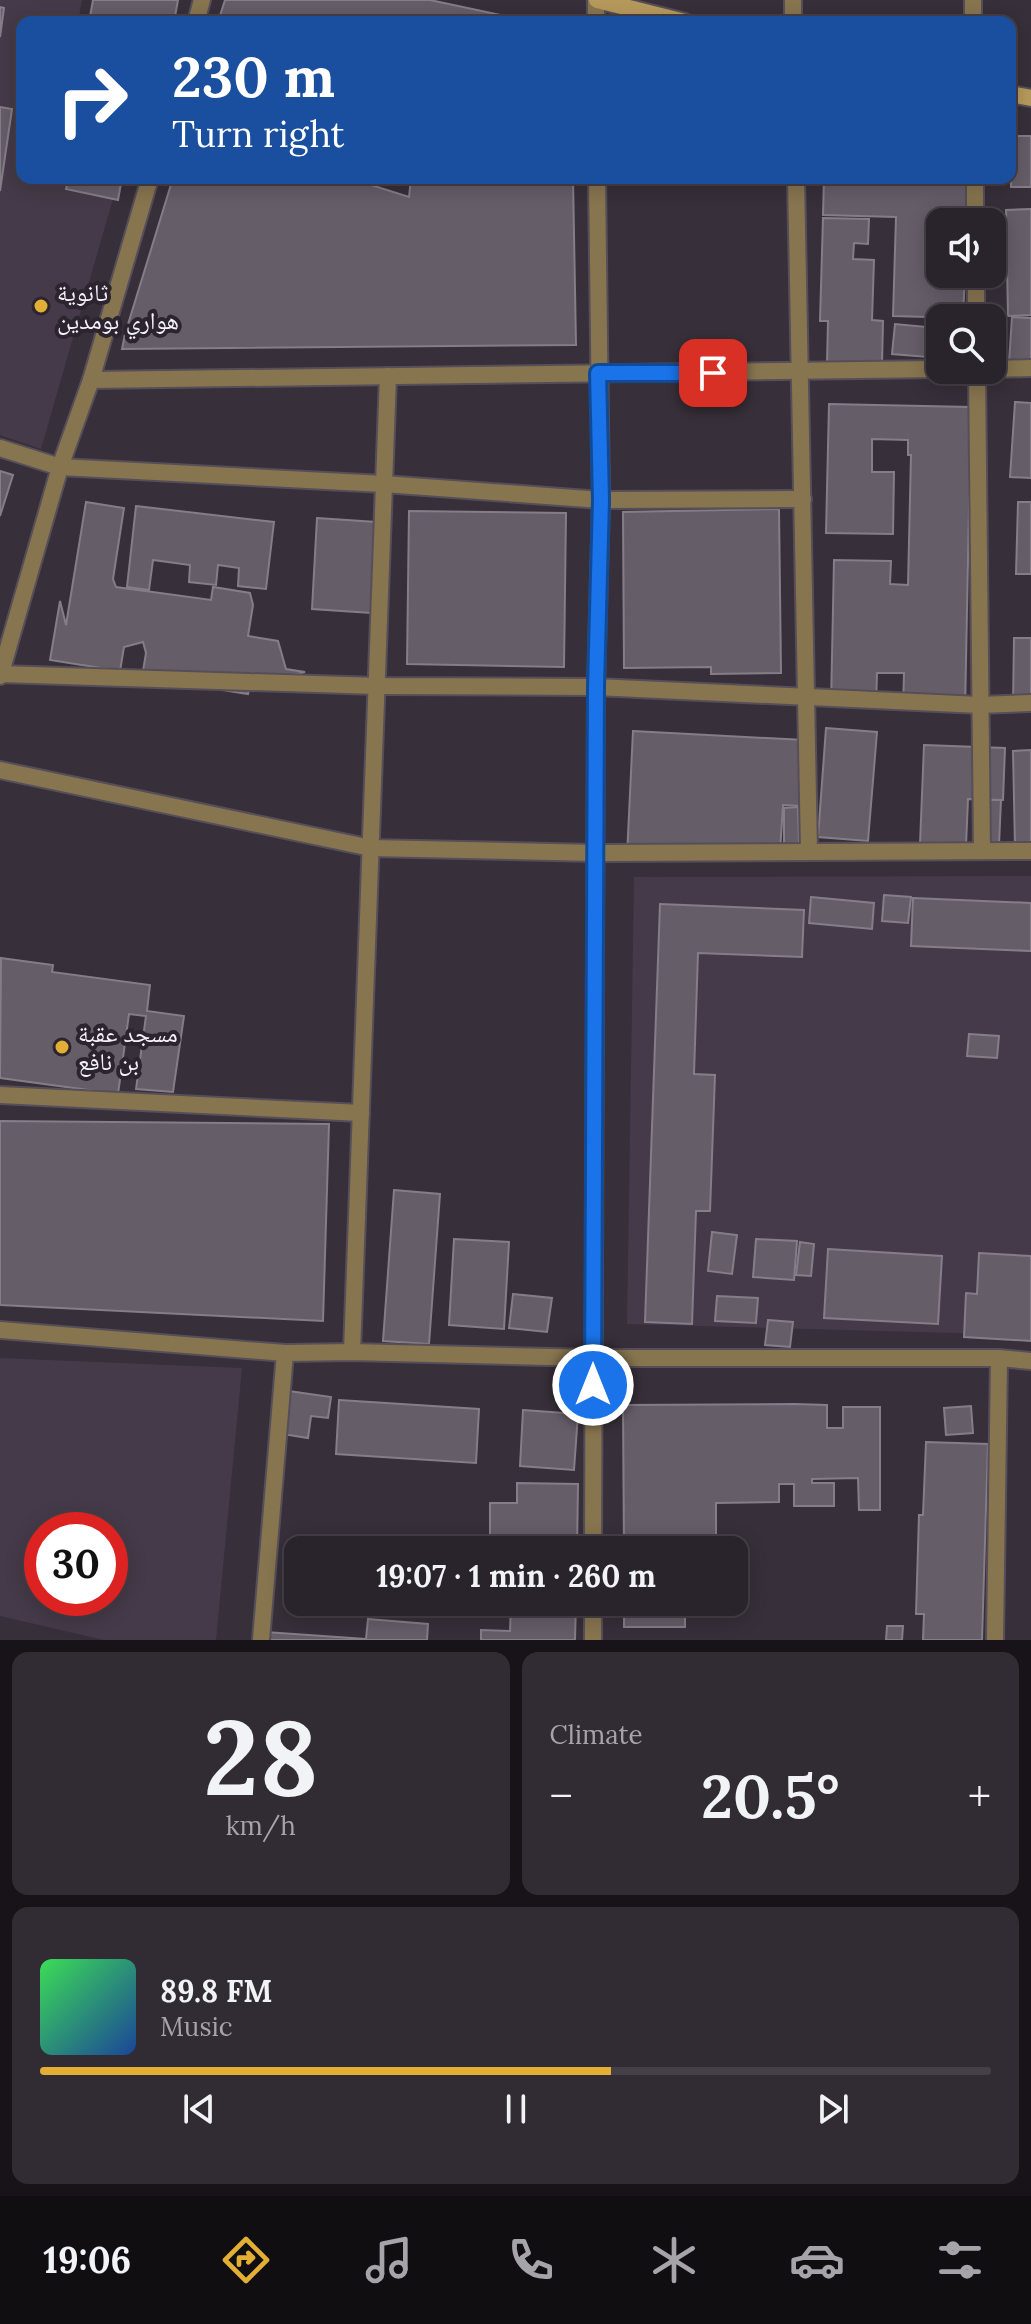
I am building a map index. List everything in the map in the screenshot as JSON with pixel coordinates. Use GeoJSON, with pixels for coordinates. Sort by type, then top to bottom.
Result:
{"type":"FeatureCollection","features":[{"type":"Feature","properties":{"kind":"main road"},"geometry":{"type":"LineString","coordinates":[[596,0],[661,16]]}},
{"type":"Feature","properties":{"kind":"street"},"geometry":{"type":"LineString","coordinates":[[148,184],[91,380],[60,467],[0,675],[377,686],[596,687],[806,699],[980,705],[1031,703]]}},
{"type":"Feature","properties":{"kind":"street"},"geometry":{"type":"LineString","coordinates":[[593,1536],[596,687],[601,500],[597,184]]}},
{"type":"Feature","properties":{"kind":"street"},"geometry":{"type":"LineString","coordinates":[[796,184],[809,851]]}},
{"type":"Feature","properties":{"kind":"street"},"geometry":{"type":"LineString","coordinates":[[975,184],[975,208]]}},
{"type":"Feature","properties":{"kind":"street"},"geometry":{"type":"LineString","coordinates":[[1006,369],[1031,368]]}},
{"type":"Feature","properties":{"kind":"street"},"geometry":{"type":"LineString","coordinates":[[91,380],[926,369]]}},
{"type":"Feature","properties":{"kind":"street"},"geometry":{"type":"LineString","coordinates":[[352,1352],[388,376]]}},
{"type":"Feature","properties":{"kind":"street"},"geometry":{"type":"LineString","coordinates":[[977,384],[982,851]]}},
{"type":"Feature","properties":{"kind":"street"},"geometry":{"type":"LineString","coordinates":[[0,448],[60,467],[384,484],[601,500],[803,499]]}},
{"type":"Feature","properties":{"kind":"street"},"geometry":{"type":"LineString","coordinates":[[0,770],[371,848],[596,853],[1031,851]]}},
{"type":"Feature","properties":{"kind":"street"},"geometry":{"type":"LineString","coordinates":[[0,1095],[361,1113]]}},
{"type":"Feature","properties":{"kind":"street"},"geometry":{"type":"LineString","coordinates":[[0,1330],[285,1353],[593,1358],[999,1358],[1031,1361]]}},
{"type":"Feature","properties":{"kind":"street"},"geometry":{"type":"LineString","coordinates":[[261,1640],[285,1353]]}},
{"type":"Feature","properties":{"kind":"street"},"geometry":{"type":"LineString","coordinates":[[995,1640],[999,1358]]}},
{"type":"Feature","properties":{"kind":"street"},"geometry":{"type":"LineString","coordinates":[[593,1616],[593,1640]]}},
{"type":"Feature","properties":{"kind":"shaded area","name":"ثانوية هواري بومدين"},"geometry":{"type":"Polygon","coordinates":[[[0,0],[82,0],[79,16],[16,16],[16,184],[117,184],[41,449],[0,435],[0,0]]]}},
{"type":"Feature","properties":{"kind":"shaded area"},"geometry":{"type":"Polygon","coordinates":[[[1031,876],[1031,1335],[627,1324],[634,877],[1031,876]]]}},
{"type":"Feature","properties":{"kind":"shaded area"},"geometry":{"type":"Polygon","coordinates":[[[0,1358],[242,1368],[216,1640],[104,1640],[0,1616],[0,1358]]]}},
{"type":"Feature","properties":{"kind":"building"},"geometry":{"type":"Polygon","coordinates":[[[93,0],[178,0],[175,16],[90,16],[93,0]]]}},
{"type":"Feature","properties":{"kind":"building"},"geometry":{"type":"Polygon","coordinates":[[[225,0],[430,0],[505,16],[220,16],[225,0]]]}},
{"type":"Feature","properties":{"kind":"building"},"geometry":{"type":"Polygon","coordinates":[[[0,7],[4,8],[0,37],[0,7]]]}},
{"type":"Feature","properties":{"kind":"building"},"geometry":{"type":"Polygon","coordinates":[[[0,107],[12,109],[0,191],[0,107]]]}},
{"type":"Feature","properties":{"kind":"building"},"geometry":{"type":"Polygon","coordinates":[[[1016,136],[1031,136],[1031,187],[1011,187],[1011,184],[1016,184],[1016,136]]]}},
{"type":"Feature","properties":{"kind":"building"},"geometry":{"type":"Polygon","coordinates":[[[67,184],[121,184],[118,200],[66,189],[67,184]]]}},
{"type":"Feature","properties":{"kind":"building"},"geometry":{"type":"Polygon","coordinates":[[[171,184],[368,184],[409,197],[410,184],[573,184],[576,345],[122,349],[171,184]]]}},
{"type":"Feature","properties":{"kind":"building"},"geometry":{"type":"Polygon","coordinates":[[[824,184],[967,184],[966,208],[926,208],[926,288],[964,288],[964,304],[926,304],[926,317],[893,316],[896,217],[823,215],[824,184]]]}},
{"type":"Feature","properties":{"kind":"building"},"geometry":{"type":"Polygon","coordinates":[[[1031,209],[1031,315],[1008,316],[1006,210],[1031,209]]]}},
{"type":"Feature","properties":{"kind":"building"},"geometry":{"type":"Polygon","coordinates":[[[823,218],[869,219],[868,244],[854,243],[853,259],[874,260],[872,320],[883,321],[882,365],[827,364],[828,321],[820,321],[823,218]]]}},
{"type":"Feature","properties":{"kind":"building"},"geometry":{"type":"Polygon","coordinates":[[[1012,317],[1031,318],[1031,365],[1009,363],[1012,317]]]}},
{"type":"Feature","properties":{"kind":"building"},"geometry":{"type":"Polygon","coordinates":[[[895,324],[926,327],[926,357],[892,354],[895,324]]]}},
{"type":"Feature","properties":{"kind":"building"},"geometry":{"type":"Polygon","coordinates":[[[1015,402],[1031,403],[1031,478],[1010,477],[1015,402]]]}},
{"type":"Feature","properties":{"kind":"building"},"geometry":{"type":"Polygon","coordinates":[[[829,404],[971,407],[965,711],[903,709],[904,673],[877,673],[876,706],[831,705],[834,560],[891,561],[890,584],[908,585],[911,455],[908,455],[908,440],[872,439],[872,472],[894,472],[893,534],[826,533],[829,404]]]}},
{"type":"Feature","properties":{"kind":"building"},"geometry":{"type":"Polygon","coordinates":[[[0,471],[13,475],[0,516],[0,471]]]}},
{"type":"Feature","properties":{"kind":"building"},"geometry":{"type":"Polygon","coordinates":[[[86,502],[124,508],[113,579],[116,587],[211,600],[213,587],[250,593],[253,605],[248,636],[278,641],[286,669],[305,672],[283,678],[252,673],[248,694],[142,677],[146,653],[143,642],[124,647],[120,671],[50,660],[60,601],[66,625],[86,502]]]}},
{"type":"Feature","properties":{"kind":"building"},"geometry":{"type":"Polygon","coordinates":[[[1018,502],[1031,502],[1031,574],[1016,574],[1018,502]]]}},
{"type":"Feature","properties":{"kind":"building"},"geometry":{"type":"Polygon","coordinates":[[[136,506],[274,522],[266,589],[238,586],[239,568],[218,565],[216,585],[189,582],[190,565],[153,560],[149,590],[127,587],[136,506]]]}},
{"type":"Feature","properties":{"kind":"building"},"geometry":{"type":"Polygon","coordinates":[[[779,509],[781,673],[711,674],[711,667],[624,668],[623,512],[779,509]]]}},
{"type":"Feature","properties":{"kind":"building"},"geometry":{"type":"Polygon","coordinates":[[[409,511],[566,513],[564,667],[407,664],[409,511]]]}},
{"type":"Feature","properties":{"kind":"building"},"geometry":{"type":"Polygon","coordinates":[[[317,518],[376,522],[371,613],[312,609],[317,518]]]}},
{"type":"Feature","properties":{"kind":"building"},"geometry":{"type":"Polygon","coordinates":[[[1014,638],[1031,638],[1031,705],[1013,705],[1014,638]]]}},
{"type":"Feature","properties":{"kind":"building"},"geometry":{"type":"Polygon","coordinates":[[[826,728],[877,732],[868,841],[818,837],[826,728]]]}},
{"type":"Feature","properties":{"kind":"building"},"geometry":{"type":"Polygon","coordinates":[[[633,731],[804,740],[801,806],[783,805],[780,852],[627,856],[633,731]]]}},
{"type":"Feature","properties":{"kind":"building"},"geometry":{"type":"Polygon","coordinates":[[[924,745],[1005,748],[1003,800],[968,799],[966,846],[920,844],[924,745]]]}},
{"type":"Feature","properties":{"kind":"building"},"geometry":{"type":"Polygon","coordinates":[[[1031,750],[1031,847],[1015,847],[1013,751],[1031,750]]]}},
{"type":"Feature","properties":{"kind":"building"},"geometry":{"type":"Polygon","coordinates":[[[986,800],[1001,800],[999,845],[984,844],[986,800]]]}},
{"type":"Feature","properties":{"kind":"building"},"geometry":{"type":"Polygon","coordinates":[[[798,807],[799,844],[784,844],[784,808],[798,807]]]}},
{"type":"Feature","properties":{"kind":"building"},"geometry":{"type":"Polygon","coordinates":[[[884,895],[911,897],[908,923],[882,921],[884,895]]]}},
{"type":"Feature","properties":{"kind":"building"},"geometry":{"type":"Polygon","coordinates":[[[811,897],[874,903],[872,929],[809,923],[811,897]]]}},
{"type":"Feature","properties":{"kind":"building"},"geometry":{"type":"Polygon","coordinates":[[[913,898],[1031,903],[1031,951],[911,946],[913,898]]]}},
{"type":"Feature","properties":{"kind":"building"},"geometry":{"type":"Polygon","coordinates":[[[660,904],[804,910],[802,957],[698,953],[694,1074],[715,1075],[710,1211],[696,1211],[692,1324],[645,1322],[660,904]]]}},
{"type":"Feature","properties":{"kind":"building","name":"مسجد عقبة بن نافع"},"geometry":{"type":"Polygon","coordinates":[[[1,958],[53,965],[52,972],[150,985],[147,1011],[184,1016],[173,1092],[136,1089],[146,1016],[129,1014],[118,1094],[0,1078],[1,958]]]}},
{"type":"Feature","properties":{"kind":"building"},"geometry":{"type":"Polygon","coordinates":[[[969,1034],[999,1036],[997,1058],[967,1056],[969,1034]]]}},
{"type":"Feature","properties":{"kind":"building"},"geometry":{"type":"Polygon","coordinates":[[[0,1121],[329,1124],[323,1321],[0,1305],[0,1121]]]}},
{"type":"Feature","properties":{"kind":"building"},"geometry":{"type":"Polygon","coordinates":[[[394,1190],[440,1194],[429,1344],[383,1341],[394,1190]]]}},
{"type":"Feature","properties":{"kind":"building"},"geometry":{"type":"Polygon","coordinates":[[[712,1232],[737,1235],[732,1274],[708,1271],[712,1232]]]}},
{"type":"Feature","properties":{"kind":"building"},"geometry":{"type":"Polygon","coordinates":[[[454,1239],[509,1242],[504,1329],[449,1325],[454,1239]]]}},
{"type":"Feature","properties":{"kind":"building"},"geometry":{"type":"Polygon","coordinates":[[[756,1239],[797,1241],[794,1280],[753,1277],[756,1239]]]}},
{"type":"Feature","properties":{"kind":"building"},"geometry":{"type":"Polygon","coordinates":[[[800,1242],[814,1244],[811,1276],[796,1275],[800,1242]]]}},
{"type":"Feature","properties":{"kind":"building"},"geometry":{"type":"Polygon","coordinates":[[[828,1249],[942,1256],[938,1324],[824,1318],[828,1249]]]}},
{"type":"Feature","properties":{"kind":"building"},"geometry":{"type":"Polygon","coordinates":[[[979,1253],[1031,1256],[1031,1341],[964,1337],[966,1293],[977,1294],[979,1253]]]}},
{"type":"Feature","properties":{"kind":"building"},"geometry":{"type":"Polygon","coordinates":[[[513,1294],[552,1298],[547,1332],[509,1328],[513,1294]]]}},
{"type":"Feature","properties":{"kind":"building"},"geometry":{"type":"Polygon","coordinates":[[[717,1296],[758,1298],[756,1323],[715,1321],[717,1296]]]}},
{"type":"Feature","properties":{"kind":"building"},"geometry":{"type":"Polygon","coordinates":[[[768,1320],[793,1322],[790,1347],[765,1345],[768,1320]]]}},
{"type":"Feature","properties":{"kind":"building"},"geometry":{"type":"Polygon","coordinates":[[[282,1390],[331,1397],[328,1418],[311,1416],[308,1438],[276,1433],[282,1390]]]}},
{"type":"Feature","properties":{"kind":"building"},"geometry":{"type":"Polygon","coordinates":[[[339,1400],[479,1409],[476,1463],[336,1454],[339,1400]]]}},
{"type":"Feature","properties":{"kind":"building"},"geometry":{"type":"Polygon","coordinates":[[[623,1405],[827,1405],[827,1428],[843,1428],[843,1407],[880,1407],[880,1510],[859,1510],[858,1478],[812,1479],[812,1483],[834,1483],[834,1506],[794,1506],[794,1484],[779,1484],[779,1502],[716,1503],[716,1536],[624,1536],[623,1405]]]}},
{"type":"Feature","properties":{"kind":"building"},"geometry":{"type":"Polygon","coordinates":[[[971,1406],[973,1433],[946,1435],[944,1408],[971,1406]]]}},
{"type":"Feature","properties":{"kind":"building"},"geometry":{"type":"Polygon","coordinates":[[[523,1410],[578,1414],[574,1470],[520,1466],[523,1410]]]}},
{"type":"Feature","properties":{"kind":"building"},"geometry":{"type":"Polygon","coordinates":[[[926,1442],[988,1444],[982,1640],[923,1640],[924,1614],[916,1614],[919,1515],[923,1515],[926,1442]]]}},
{"type":"Feature","properties":{"kind":"building"},"geometry":{"type":"Polygon","coordinates":[[[517,1483],[578,1484],[577,1536],[490,1536],[490,1503],[517,1503],[517,1483]]]}},
{"type":"Feature","properties":{"kind":"building"},"geometry":{"type":"Polygon","coordinates":[[[511,1616],[576,1616],[575,1640],[481,1640],[481,1630],[510,1631],[511,1616]]]}},
{"type":"Feature","properties":{"kind":"building"},"geometry":{"type":"Polygon","coordinates":[[[624,1616],[685,1616],[685,1627],[624,1627],[624,1616]]]}},
{"type":"Feature","properties":{"kind":"building"},"geometry":{"type":"Polygon","coordinates":[[[368,1619],[428,1624],[427,1640],[265,1640],[266,1632],[366,1639],[368,1619]]]}},
{"type":"Feature","properties":{"kind":"building"},"geometry":{"type":"Polygon","coordinates":[[[887,1626],[903,1626],[902,1640],[886,1640],[887,1626]]]}},
{"type":"Feature","properties":{"kind":"place","name":"ثانوية هواري بومدين"},"geometry":{"type":"Point","coordinates":[41,306]}},
{"type":"Feature","properties":{"kind":"place","name":"مسجد عقبة بن نافع"},"geometry":{"type":"Point","coordinates":[62,1047]}},
{"type":"Feature","properties":{"kind":"route"},"geometry":{"type":"LineString","coordinates":[[593,1385],[596,687],[601,500],[598,373],[713,373]]}}]}
